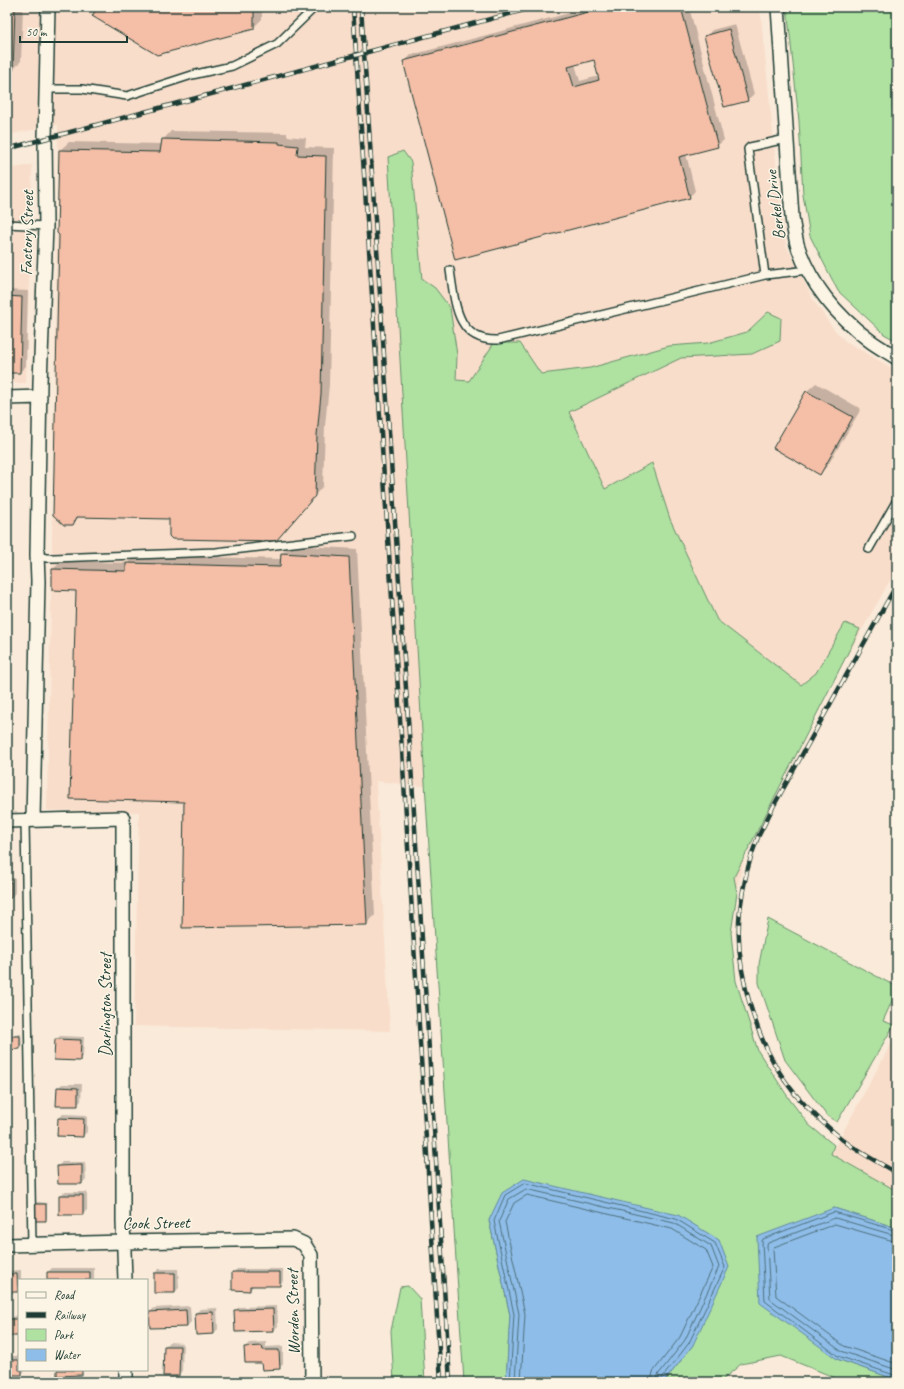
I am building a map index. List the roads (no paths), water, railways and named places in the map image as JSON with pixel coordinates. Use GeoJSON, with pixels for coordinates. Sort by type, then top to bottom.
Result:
{"type":"FeatureCollection","features":[{"type":"Feature","properties":{"kind":"street","name":"Factory Street"},"geometry":{"type":"LineString","coordinates":[[29,821],[38,581],[37,555],[40,397],[46,226],[45,138],[48,7]]}},
{"type":"Feature","properties":{"kind":"street","name":"Berkel Drive"},"geometry":{"type":"LineString","coordinates":[[778,7],[792,217],[798,244],[808,270],[825,297],[845,320],[870,341],[897,358]]}},
{"type":"Feature","properties":{"kind":"street"},"geometry":{"type":"LineString","coordinates":[[7,398],[40,397]]}},
{"type":"Feature","properties":{"kind":"street","name":"Darlington Street"},"geometry":{"type":"LineString","coordinates":[[29,821],[123,818],[122,1222],[124,1242],[124,1279]]}},
{"type":"Feature","properties":{"kind":"street"},"geometry":{"type":"LineString","coordinates":[[7,821],[29,821]]}},
{"type":"Feature","properties":{"kind":"street","name":"Cook Street"},"geometry":{"type":"LineString","coordinates":[[7,1246],[293,1239],[304,1244]]}},
{"type":"Feature","properties":{"kind":"street","name":"Worden Street"},"geometry":{"type":"LineString","coordinates":[[304,1244],[311,1255],[312,1382]]}},
{"type":"Feature","properties":{"kind":"street"},"geometry":{"type":"LineString","coordinates":[[126,1371],[126,1382]]}},
{"type":"Feature","properties":{"kind":"lane"},"geometry":{"type":"LineString","coordinates":[[46,89],[82,90],[127,96],[192,75],[232,66],[277,44],[311,11],[312,7]]}},
{"type":"Feature","properties":{"kind":"lane"},"geometry":{"type":"LineString","coordinates":[[764,275],[748,148],[786,140]]}},
{"type":"Feature","properties":{"kind":"lane"},"geometry":{"type":"LineString","coordinates":[[7,224],[46,226]]}},
{"type":"Feature","properties":{"kind":"lane"},"geometry":{"type":"LineString","coordinates":[[450,270],[456,308],[461,321],[469,332],[488,341],[498,340],[764,275],[808,270]]}},
{"type":"Feature","properties":{"kind":"lane"},"geometry":{"type":"LineString","coordinates":[[869,549],[897,500]]}},
{"type":"Feature","properties":{"kind":"lane"},"geometry":{"type":"LineString","coordinates":[[37,555],[46,558],[54,558],[216,552],[353,536]]}},
{"type":"Feature","properties":{"kind":"lane"},"geometry":{"type":"LineString","coordinates":[[29,821],[32,1245]]}},
{"type":"Feature","properties":{"kind":"water"},"geometry":{"type":"Polygon","coordinates":[[[524,1179],[678,1215],[719,1240],[729,1267],[693,1345],[664,1382],[506,1382],[510,1315],[489,1220],[502,1193],[524,1179]]]}},
{"type":"Feature","properties":{"kind":"water"},"geometry":{"type":"Polygon","coordinates":[[[834,1208],[897,1228],[897,1380],[837,1359],[760,1303],[757,1237],[834,1208]]]}},
{"type":"Feature","properties":{"kind":"railway"},"geometry":{"type":"LineString","coordinates":[[353,7],[402,750],[441,1382]]}},
{"type":"Feature","properties":{"kind":"railway"},"geometry":{"type":"LineString","coordinates":[[361,7],[450,1382]]}},
{"type":"Feature","properties":{"kind":"railway"},"geometry":{"type":"LineString","coordinates":[[7,149],[535,7]]}},
{"type":"Feature","properties":{"kind":"railway"},"geometry":{"type":"LineString","coordinates":[[897,584],[773,807],[758,837],[749,863],[745,882],[740,910],[739,933],[740,957],[744,982],[751,1007],[769,1054],[781,1075],[800,1100],[837,1135],[863,1154],[897,1173]]}}]}
